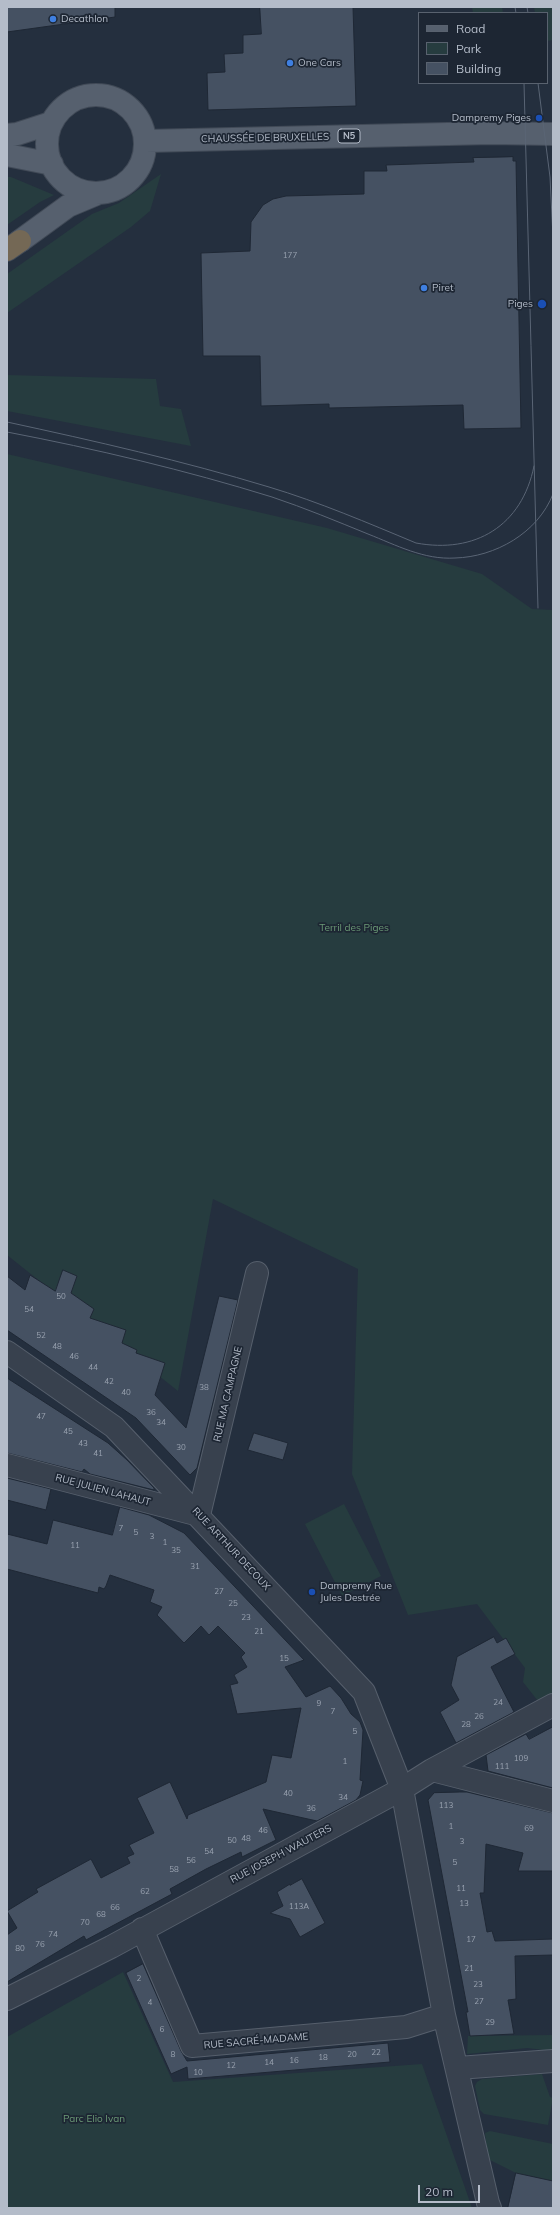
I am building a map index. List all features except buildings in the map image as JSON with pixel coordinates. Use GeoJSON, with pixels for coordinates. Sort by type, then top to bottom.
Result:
{"type":"FeatureCollection","features":[{"type":"Feature","properties":{"kind":"main road"},"geometry":{"type":"LineString","coordinates":[[14,245],[68,206],[99,193],[116,190],[130,180],[142,162],[146,141],[138,117],[123,102],[111,96],[98,94],[84,96],[70,102],[58,112],[52,123],[47,147],[52,164],[64,181],[74,188],[86,192],[99,193]]}},
{"type":"Feature","properties":{"kind":"main road"},"geometry":{"type":"LineString","coordinates":[[7,135],[17,134],[52,123]]}},
{"type":"Feature","properties":{"kind":"main road","name":"CHAUSSÉE DE BRUXELLES"},"geometry":{"type":"LineString","coordinates":[[146,141],[491,133],[553,134]]}},
{"type":"Feature","properties":{"kind":"main road"},"geometry":{"type":"LineString","coordinates":[[7,155],[52,164]]}},
{"type":"Feature","properties":{"kind":"street","name":"RUE MA CAMPAGNE"},"geometry":{"type":"LineString","coordinates":[[199,1515],[257,1273]]}},
{"type":"Feature","properties":{"kind":"street","name":"RUE ARTHUR DECOUX"},"geometry":{"type":"LineString","coordinates":[[7,1352],[114,1427],[199,1515],[364,1692],[402,1789]]}},
{"type":"Feature","properties":{"kind":"street","name":"RUE JULIEN LAHAUT"},"geometry":{"type":"LineString","coordinates":[[7,1465],[199,1515]]}},
{"type":"Feature","properties":{"kind":"street","name":"RUE JOSEPH WAUTERS"},"geometry":{"type":"LineString","coordinates":[[7,1999],[142,1929],[402,1789],[432,1770],[553,1705]]}},
{"type":"Feature","properties":{"kind":"street"},"geometry":{"type":"LineString","coordinates":[[432,1770],[553,1800]]}},
{"type":"Feature","properties":{"kind":"street"},"geometry":{"type":"LineString","coordinates":[[402,1789],[444,2015],[458,2068],[490,2208]]}},
{"type":"Feature","properties":{"kind":"street","name":"RUE SACRÉ-MADAME"},"geometry":{"type":"LineString","coordinates":[[142,1929],[192,2046],[406,2027],[444,2015]]}},
{"type":"Feature","properties":{"kind":"street"},"geometry":{"type":"LineString","coordinates":[[458,2068],[553,2061]]}},
{"type":"Feature","properties":{"kind":"green space"},"geometry":{"type":"Polygon","coordinates":[[[472,7],[502,7],[503,12],[473,12],[472,7]]]}},
{"type":"Feature","properties":{"kind":"green space"},"geometry":{"type":"Polygon","coordinates":[[[534,7],[553,7],[553,40],[548,41],[548,12],[535,12],[534,7]]]}},
{"type":"Feature","properties":{"kind":"green space"},"geometry":{"type":"Polygon","coordinates":[[[161,174],[150,211],[131,227],[7,313],[7,274],[92,214],[119,203],[161,174]]]}},
{"type":"Feature","properties":{"kind":"green space"},"geometry":{"type":"Polygon","coordinates":[[[7,177],[11,177],[54,195],[40,202],[7,225],[7,177]]]}},
{"type":"Feature","properties":{"kind":"green space"},"geometry":{"type":"Polygon","coordinates":[[[7,375],[156,379],[160,406],[181,409],[191,446],[7,411],[7,375]]]}},
{"type":"Feature","properties":{"kind":"green space","name":"Terril des Piges"},"geometry":{"type":"Polygon","coordinates":[[[7,454],[327,528],[482,574],[532,609],[553,610],[553,1705],[545,1710],[523,1682],[525,1668],[477,1604],[408,1615],[352,1474],[358,1269],[213,1199],[178,1391],[7,1255],[7,454]]]}},
{"type":"Feature","properties":{"kind":"green space"},"geometry":{"type":"Polygon","coordinates":[[[344,1504],[381,1576],[342,1596],[305,1524],[344,1504]]]}},
{"type":"Feature","properties":{"kind":"green space","name":"Parc Elio Ivan"},"geometry":{"type":"Polygon","coordinates":[[[123,1972],[173,2082],[422,2064],[472,2208],[7,2208],[7,2037],[123,1972]]]}},
{"type":"Feature","properties":{"kind":"green space"},"geometry":{"type":"Polygon","coordinates":[[[553,2035],[553,2051],[527,2048],[467,2054],[468,2036],[553,2035]]]}},
{"type":"Feature","properties":{"kind":"green space"},"geometry":{"type":"Polygon","coordinates":[[[542,2074],[550,2097],[553,2098],[548,2125],[484,2114],[480,2110],[475,2086],[477,2082],[482,2079],[542,2074]]]}},
{"type":"Feature","properties":{"kind":"green space"},"geometry":{"type":"Polygon","coordinates":[[[490,2131],[553,2144],[553,2181],[516,2173],[488,2159],[485,2133],[490,2131]]]}},
{"type":"Feature","properties":{"kind":"tram line"},"geometry":{"type":"LineString","coordinates":[[515,7],[516,12]]}},
{"type":"Feature","properties":{"kind":"tram line"},"geometry":{"type":"LineString","coordinates":[[527,7],[528,12]]}},
{"type":"Feature","properties":{"kind":"tram line"},"geometry":{"type":"LineString","coordinates":[[524,84],[538,608]]}},
{"type":"Feature","properties":{"kind":"tram line"},"geometry":{"type":"LineString","coordinates":[[538,84],[550,177],[553,237]]}},
{"type":"Feature","properties":{"kind":"tram line"},"geometry":{"type":"LineString","coordinates":[[7,422],[139,452],[269,487],[343,513],[416,543],[438,545],[458,544],[476,539],[493,531],[507,520],[519,505],[528,487],[534,466]]}},
{"type":"Feature","properties":{"kind":"tram line"},"geometry":{"type":"LineString","coordinates":[[7,432],[140,461],[239,487],[272,497],[410,551],[432,557],[470,557],[500,548],[526,531],[537,520],[546,508],[553,494]]}},
{"type":"Feature","properties":{"kind":"place","name":"Decathlon"},"geometry":{"type":"Point","coordinates":[53,19]}},
{"type":"Feature","properties":{"kind":"place","name":"One Cars"},"geometry":{"type":"Point","coordinates":[290,63]}},
{"type":"Feature","properties":{"kind":"place","name":"Dampremy Piges"},"geometry":{"type":"Point","coordinates":[539,118]}},
{"type":"Feature","properties":{"kind":"place","name":"Piret"},"geometry":{"type":"Point","coordinates":[424,288]}},
{"type":"Feature","properties":{"kind":"place","name":"Piges"},"geometry":{"type":"Point","coordinates":[542,304]}},
{"type":"Feature","properties":{"kind":"place","name":"Dampremy Rue Jules Destrée"},"geometry":{"type":"Point","coordinates":[312,1592]}}]}
